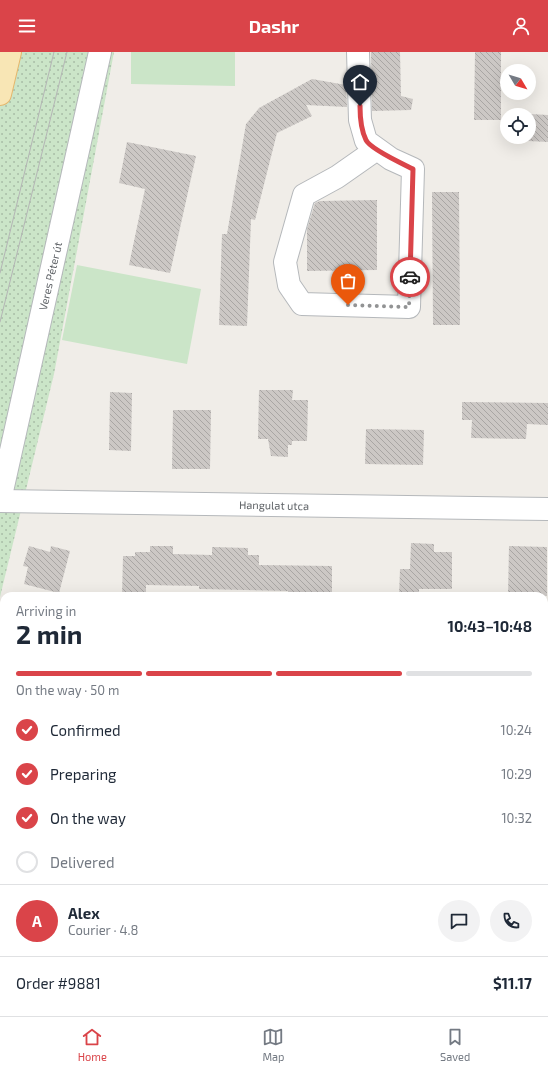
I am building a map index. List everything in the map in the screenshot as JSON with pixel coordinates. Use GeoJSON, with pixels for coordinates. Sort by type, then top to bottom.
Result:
{"type":"FeatureCollection","features":[{"type":"Feature","properties":{"kind":"main road"},"geometry":{"type":"LineString","coordinates":[[0,94],[10,52]]}},
{"type":"Feature","properties":{"kind":"street","name":"Veres Péter út"},"geometry":{"type":"LineString","coordinates":[[0,501],[100,52]]}},
{"type":"Feature","properties":{"kind":"street"},"geometry":{"type":"LineString","coordinates":[[358,52],[360,120],[366,141],[391,159],[413,169],[409,307],[302,304],[289,285],[285,262],[304,195],[337,177],[377,149]]}},
{"type":"Feature","properties":{"kind":"street","name":"Hangulat utca"},"geometry":{"type":"LineString","coordinates":[[0,501],[548,509]]}},
{"type":"Feature","properties":{"kind":"green space"},"geometry":{"type":"Polygon","coordinates":[[[0,52],[114,52],[54,374],[0,592],[0,52]]]}},
{"type":"Feature","properties":{"kind":"green space"},"geometry":{"type":"Polygon","coordinates":[[[131,52],[235,52],[235,86],[131,84],[131,52]]]}},
{"type":"Feature","properties":{"kind":"green space"},"geometry":{"type":"Polygon","coordinates":[[[77,265],[201,289],[187,364],[62,340],[77,265]]]}},
{"type":"Feature","properties":{"kind":"building"},"geometry":{"type":"Polygon","coordinates":[[[371,52],[400,52],[401,96],[413,99],[411,110],[372,111],[371,52]]]}},
{"type":"Feature","properties":{"kind":"building"},"geometry":{"type":"Polygon","coordinates":[[[475,52],[501,52],[500,120],[474,120],[475,52]]]}},
{"type":"Feature","properties":{"kind":"building"},"geometry":{"type":"Polygon","coordinates":[[[312,79],[346,85],[347,107],[306,105],[312,116],[277,133],[255,220],[251,219],[247,326],[219,325],[222,234],[227,234],[246,124],[259,108],[312,79]]]}},
{"type":"Feature","properties":{"kind":"building"},"geometry":{"type":"Polygon","coordinates":[[[536,114],[548,115],[548,142],[536,141],[536,114]]]}},
{"type":"Feature","properties":{"kind":"building"},"geometry":{"type":"Polygon","coordinates":[[[127,142],[196,156],[170,273],[129,265],[145,189],[119,183],[127,142]]]}},
{"type":"Feature","properties":{"kind":"building"},"geometry":{"type":"Polygon","coordinates":[[[432,192],[459,192],[460,325],[433,325],[432,192]]]}},
{"type":"Feature","properties":{"kind":"building"},"geometry":{"type":"Polygon","coordinates":[[[377,200],[377,270],[307,271],[307,229],[315,203],[320,201],[377,200]]]}},
{"type":"Feature","properties":{"kind":"building"},"geometry":{"type":"Polygon","coordinates":[[[259,390],[293,390],[292,400],[308,400],[307,441],[292,441],[292,445],[288,445],[288,457],[271,456],[268,439],[258,439],[259,390]]]}},
{"type":"Feature","properties":{"kind":"building"},"geometry":{"type":"Polygon","coordinates":[[[110,392],[132,393],[131,451],[109,450],[110,392]]]}},
{"type":"Feature","properties":{"kind":"building"},"geometry":{"type":"Polygon","coordinates":[[[462,402],[548,403],[548,425],[527,424],[526,439],[471,438],[472,420],[462,420],[462,402]]]}},
{"type":"Feature","properties":{"kind":"building"},"geometry":{"type":"Polygon","coordinates":[[[173,410],[211,410],[210,469],[172,469],[173,410]]]}},
{"type":"Feature","properties":{"kind":"building"},"geometry":{"type":"Polygon","coordinates":[[[366,429],[424,430],[423,465],[365,464],[366,429]]]}},
{"type":"Feature","properties":{"kind":"building"},"geometry":{"type":"Polygon","coordinates":[[[411,543],[434,544],[434,552],[452,552],[452,589],[419,589],[419,592],[399,592],[400,569],[410,569],[411,543]]]}},
{"type":"Feature","properties":{"kind":"building"},"geometry":{"type":"Polygon","coordinates":[[[29,546],[50,552],[51,546],[70,551],[59,592],[24,584],[28,567],[23,566],[29,546]]]}},
{"type":"Feature","properties":{"kind":"building"},"geometry":{"type":"Polygon","coordinates":[[[150,546],[173,546],[173,554],[212,555],[212,547],[248,548],[248,555],[259,555],[259,565],[332,566],[332,592],[199,589],[199,586],[146,585],[146,592],[122,592],[123,556],[135,556],[135,552],[150,552],[150,546]]]}},
{"type":"Feature","properties":{"kind":"building"},"geometry":{"type":"Polygon","coordinates":[[[509,546],[547,547],[547,592],[508,592],[509,546]]]}},
{"type":"Feature","properties":{"kind":"tram line"},"geometry":{"type":"LineString","coordinates":[[0,273],[54,52]]}},
{"type":"Feature","properties":{"kind":"tram line"},"geometry":{"type":"LineString","coordinates":[[0,322],[67,52]]}},
{"type":"Feature","properties":{"kind":"way so far"},"geometry":{"type":"LineString","coordinates":[[348,305],[409,307],[410,277]]}},
{"type":"Feature","properties":{"kind":"route"},"geometry":{"type":"LineString","coordinates":[[360,106],[360,120],[366,141],[391,159],[413,169],[410,277]]}}]}
